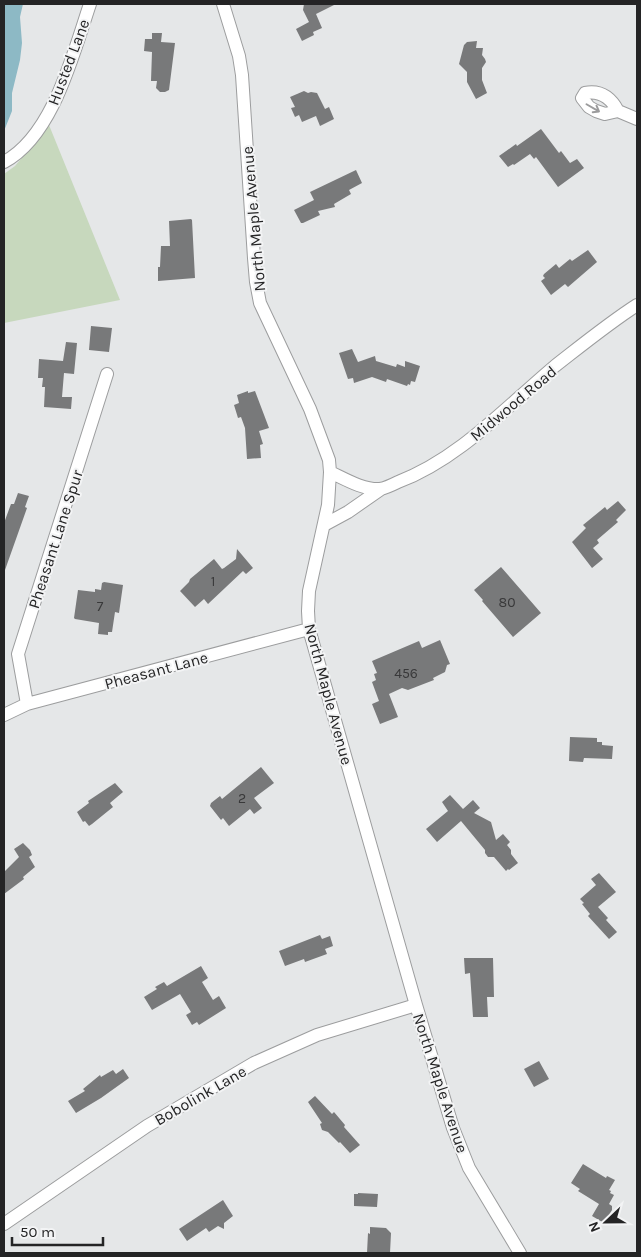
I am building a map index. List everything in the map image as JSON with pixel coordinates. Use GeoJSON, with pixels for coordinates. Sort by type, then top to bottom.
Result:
{"type":"FeatureCollection","features":[{"type":"Feature","properties":{"kind":"street","name":"Husted Lane"},"geometry":{"type":"LineString","coordinates":[[4,162],[24,148],[45,119],[55,101],[90,4]]}},
{"type":"Feature","properties":{"kind":"street","name":"North Maple Avenue"},"geometry":{"type":"LineString","coordinates":[[223,4],[239,56],[242,75],[255,266],[260,304],[310,409],[329,460],[328,505],[309,591],[309,629],[416,1005],[461,1151],[469,1168],[520,1253]]}},
{"type":"Feature","properties":{"kind":"street"},"geometry":{"type":"LineString","coordinates":[[618,111],[637,119]]}},
{"type":"Feature","properties":{"kind":"street","name":"Midwood Road"},"geometry":{"type":"LineString","coordinates":[[324,525],[348,512],[381,489],[410,478],[449,455],[490,424],[555,367],[637,305]]}},
{"type":"Feature","properties":{"kind":"street","name":"Pheasant Lane Spur"},"geometry":{"type":"LineString","coordinates":[[27,704],[18,654],[107,374]]}},
{"type":"Feature","properties":{"kind":"street"},"geometry":{"type":"LineString","coordinates":[[330,472],[365,487],[381,489]]}},
{"type":"Feature","properties":{"kind":"street","name":"Pheasant Lane"},"geometry":{"type":"LineString","coordinates":[[4,715],[27,704],[309,629]]}},
{"type":"Feature","properties":{"kind":"street","name":"Bobolink Lane"},"geometry":{"type":"LineString","coordinates":[[4,1224],[147,1126],[254,1063],[317,1035],[416,1005]]}},
{"type":"Feature","properties":{"kind":"green space"},"geometry":{"type":"Polygon","coordinates":[[[49,125],[120,300],[4,323],[4,174],[15,166],[49,125]]]}},
{"type":"Feature","properties":{"kind":"water"},"geometry":{"type":"Polygon","coordinates":[[[4,4],[23,4],[20,17],[22,43],[20,60],[12,93],[12,111],[4,131],[4,4]]]}},
{"type":"Feature","properties":{"kind":"building"},"geometry":{"type":"Polygon","coordinates":[[[304,4],[336,4],[316,14],[322,28],[313,32],[314,35],[302,41],[296,29],[309,22],[303,10],[304,4]]]}},
{"type":"Feature","properties":{"kind":"building"},"geometry":{"type":"Polygon","coordinates":[[[152,33],[162,33],[161,42],[175,43],[169,90],[165,92],[160,92],[156,88],[157,81],[151,81],[152,52],[144,51],[145,39],[152,39],[152,33]]]}},
{"type":"Feature","properties":{"kind":"building"},"geometry":{"type":"Polygon","coordinates":[[[477,41],[476,48],[483,48],[482,55],[486,62],[482,68],[482,80],[487,93],[476,99],[467,82],[467,72],[459,64],[464,45],[467,42],[477,41]]]}},
{"type":"Feature","properties":{"kind":"building"},"geometry":{"type":"Polygon","coordinates":[[[304,91],[317,93],[325,109],[329,107],[334,119],[320,126],[316,116],[302,122],[299,115],[295,117],[291,108],[295,107],[290,97],[304,91]]]}},
{"type":"Feature","properties":{"kind":"building"},"geometry":{"type":"Polygon","coordinates":[[[541,129],[559,153],[561,151],[570,163],[577,159],[584,168],[558,187],[536,157],[534,159],[530,154],[508,167],[499,156],[541,129]]]}},
{"type":"Feature","properties":{"kind":"building"},"geometry":{"type":"Polygon","coordinates":[[[356,170],[362,183],[349,190],[351,194],[334,204],[335,207],[318,211],[320,215],[301,223],[294,210],[314,200],[310,192],[356,170]]]}},
{"type":"Feature","properties":{"kind":"building"},"geometry":{"type":"Polygon","coordinates":[[[191,219],[195,278],[158,281],[161,246],[170,246],[169,221],[191,219]]]}},
{"type":"Feature","properties":{"kind":"building"},"geometry":{"type":"Polygon","coordinates":[[[588,250],[597,262],[568,287],[565,284],[551,295],[541,281],[545,278],[544,274],[556,264],[559,268],[570,259],[572,261],[588,250]]]}},
{"type":"Feature","properties":{"kind":"building"},"geometry":{"type":"Polygon","coordinates":[[[91,326],[112,328],[109,352],[89,350],[91,326]]]}},
{"type":"Feature","properties":{"kind":"building"},"geometry":{"type":"Polygon","coordinates":[[[66,342],[77,343],[74,374],[64,373],[62,397],[72,397],[71,409],[44,407],[45,387],[42,387],[43,378],[38,378],[39,359],[63,361],[66,342]]]}},
{"type":"Feature","properties":{"kind":"building"},"geometry":{"type":"Polygon","coordinates":[[[352,349],[358,362],[375,356],[376,361],[396,367],[397,364],[405,367],[405,361],[420,366],[415,382],[411,381],[410,385],[408,384],[407,386],[387,379],[386,382],[372,377],[354,383],[353,378],[348,379],[339,353],[352,349]]]}},
{"type":"Feature","properties":{"kind":"building"},"geometry":{"type":"Polygon","coordinates":[[[248,391],[248,393],[255,391],[269,428],[259,431],[263,444],[260,445],[261,458],[247,459],[245,428],[241,417],[238,418],[234,405],[239,403],[237,395],[248,391]]]}},
{"type":"Feature","properties":{"kind":"building"},"geometry":{"type":"Polygon","coordinates":[[[18,493],[29,496],[25,507],[27,508],[4,570],[4,523],[11,504],[14,504],[18,493]]]}},
{"type":"Feature","properties":{"kind":"building"},"geometry":{"type":"Polygon","coordinates":[[[618,501],[626,510],[616,520],[618,522],[597,540],[599,543],[593,548],[603,559],[592,568],[572,542],[586,528],[583,525],[605,507],[607,510],[618,501]]]}},
{"type":"Feature","properties":{"kind":"building"},"geometry":{"type":"Polygon","coordinates":[[[237,549],[253,568],[246,574],[243,571],[208,604],[204,599],[195,607],[180,591],[190,579],[214,559],[222,569],[224,568],[236,559],[237,549]]]}},
{"type":"Feature","properties":{"kind":"building"},"geometry":{"type":"Polygon","coordinates":[[[501,567],[541,613],[513,637],[474,590],[501,567]]]}},
{"type":"Feature","properties":{"kind":"building"},"geometry":{"type":"Polygon","coordinates":[[[102,583],[123,585],[119,613],[115,612],[112,632],[108,632],[108,635],[98,634],[99,623],[74,618],[78,590],[95,592],[95,589],[101,590],[102,583]]]}},
{"type":"Feature","properties":{"kind":"building"},"geometry":{"type":"Polygon","coordinates":[[[440,640],[450,664],[447,665],[445,672],[433,678],[434,680],[408,690],[402,688],[389,694],[398,717],[380,724],[372,704],[379,701],[372,682],[376,680],[374,674],[377,673],[372,661],[419,641],[422,648],[440,640]]]}},
{"type":"Feature","properties":{"kind":"building"},"geometry":{"type":"Polygon","coordinates":[[[570,737],[597,738],[597,742],[602,742],[602,745],[613,746],[612,759],[584,758],[583,762],[569,761],[570,737]]]}},
{"type":"Feature","properties":{"kind":"building"},"geometry":{"type":"Polygon","coordinates":[[[261,767],[274,783],[254,798],[262,808],[254,814],[250,809],[229,826],[223,818],[221,820],[210,806],[211,803],[220,796],[222,799],[261,767]]]}},
{"type":"Feature","properties":{"kind":"building"},"geometry":{"type":"Polygon","coordinates":[[[115,783],[123,792],[110,803],[113,807],[89,826],[85,821],[83,822],[77,812],[89,803],[88,801],[115,783]]]}},
{"type":"Feature","properties":{"kind":"building"},"geometry":{"type":"Polygon","coordinates":[[[450,795],[463,809],[473,800],[480,808],[474,813],[491,822],[496,840],[503,834],[510,842],[507,845],[518,863],[506,871],[494,857],[488,857],[485,850],[461,821],[437,842],[426,829],[448,811],[442,802],[450,795]]]}},
{"type":"Feature","properties":{"kind":"building"},"geometry":{"type":"Polygon","coordinates":[[[23,843],[30,850],[32,855],[29,857],[35,867],[23,877],[24,879],[4,894],[4,872],[19,857],[14,849],[23,843]]]}},
{"type":"Feature","properties":{"kind":"building"},"geometry":{"type":"Polygon","coordinates":[[[599,873],[616,892],[598,907],[617,932],[609,939],[588,916],[590,914],[580,899],[596,885],[591,879],[599,873]]]}},
{"type":"Feature","properties":{"kind":"building"},"geometry":{"type":"Polygon","coordinates":[[[320,935],[322,939],[330,936],[333,946],[325,949],[327,954],[305,962],[304,959],[285,966],[279,951],[320,935]]]}},
{"type":"Feature","properties":{"kind":"building"},"geometry":{"type":"Polygon","coordinates":[[[464,958],[493,958],[494,997],[487,997],[488,1017],[473,1017],[470,973],[465,974],[464,958]]]}},
{"type":"Feature","properties":{"kind":"building"},"geometry":{"type":"Polygon","coordinates":[[[201,966],[208,978],[202,982],[213,1000],[219,996],[226,1008],[199,1025],[197,1022],[192,1025],[186,1015],[191,1012],[180,994],[152,1010],[144,997],[157,989],[155,987],[164,982],[167,986],[201,966]]]}},
{"type":"Feature","properties":{"kind":"building"},"geometry":{"type":"Polygon","coordinates":[[[539,1061],[549,1079],[534,1087],[524,1069],[539,1061]]]}},
{"type":"Feature","properties":{"kind":"building"},"geometry":{"type":"Polygon","coordinates":[[[123,1069],[129,1078],[76,1113],[68,1101],[85,1091],[83,1089],[100,1075],[101,1077],[113,1070],[116,1074],[123,1069]]]}},
{"type":"Feature","properties":{"kind":"building"},"geometry":{"type":"Polygon","coordinates":[[[315,1096],[332,1114],[334,1112],[360,1145],[350,1153],[328,1132],[322,1130],[320,1124],[322,1123],[308,1102],[315,1096]]]}},
{"type":"Feature","properties":{"kind":"building"},"geometry":{"type":"Polygon","coordinates":[[[583,1164],[606,1178],[607,1176],[615,1180],[609,1190],[614,1195],[609,1204],[612,1206],[612,1210],[604,1223],[592,1216],[599,1204],[578,1191],[580,1189],[571,1183],[583,1164]]]}},
{"type":"Feature","properties":{"kind":"building"},"geometry":{"type":"Polygon","coordinates":[[[354,1194],[378,1194],[377,1207],[354,1206],[354,1194]]]}},
{"type":"Feature","properties":{"kind":"building"},"geometry":{"type":"Polygon","coordinates":[[[223,1200],[233,1216],[224,1223],[224,1229],[218,1226],[209,1232],[206,1228],[187,1241],[179,1229],[223,1200]]]}},
{"type":"Feature","properties":{"kind":"building"},"geometry":{"type":"Polygon","coordinates":[[[370,1227],[386,1228],[391,1233],[390,1253],[367,1253],[370,1227]]]}}]}
